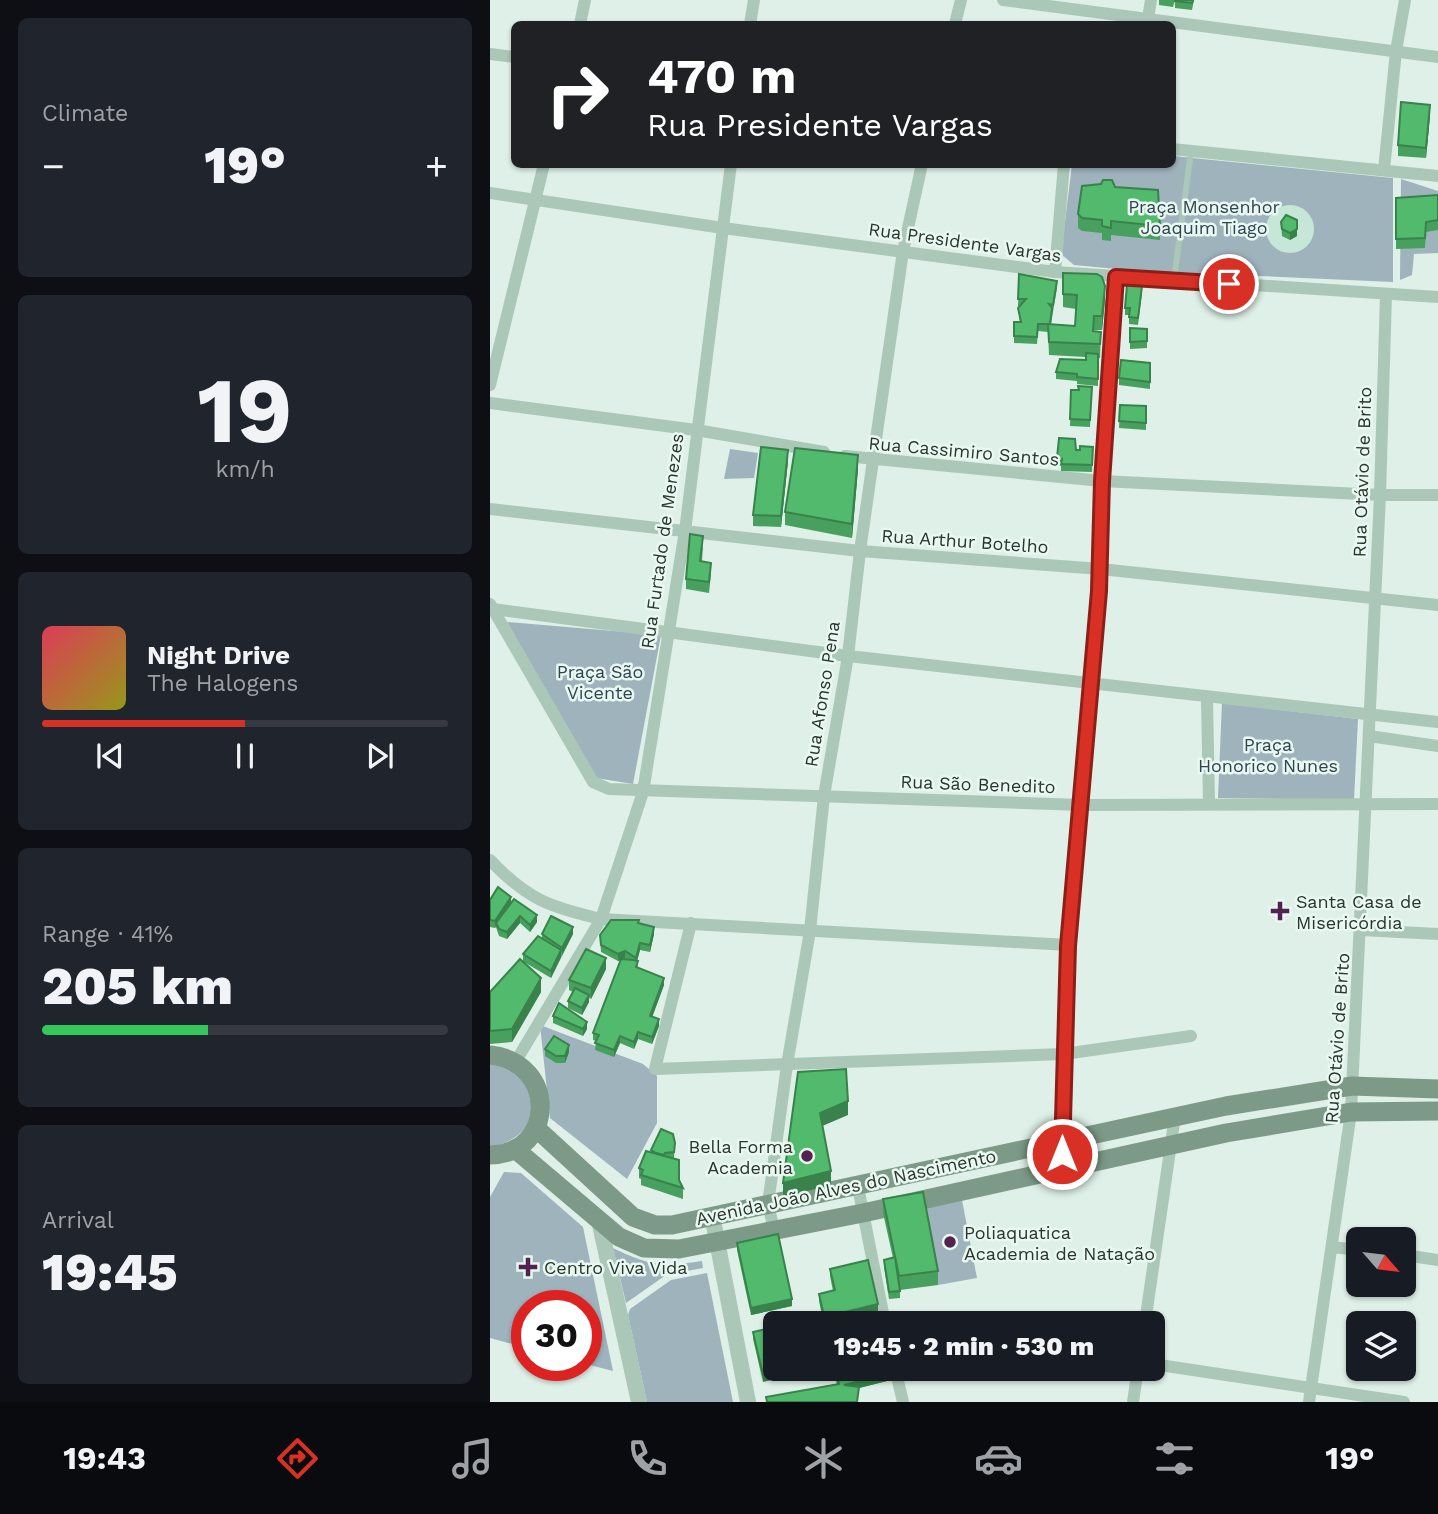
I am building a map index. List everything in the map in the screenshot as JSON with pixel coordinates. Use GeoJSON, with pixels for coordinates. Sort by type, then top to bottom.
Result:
{"type":"FeatureCollection","features":[{"type":"Feature","properties":{"kind":"main road"},"geometry":{"type":"LineString","coordinates":[[490,1055],[516,1061],[528,1071],[538,1091],[540,1113],[536,1128],[499,1157],[599,1220],[619,1237],[645,1248],[679,1249],[717,1242],[863,1213],[1226,1133],[1351,1112],[1438,1111]]}},
{"type":"Feature","properties":{"kind":"main road","name":"Avenida João Alves do Nascimento"},"geometry":{"type":"LineString","coordinates":[[536,1128],[633,1217],[656,1225],[672,1225],[858,1187],[1061,1139],[1226,1106],[1352,1086],[1438,1089]]}},
{"type":"Feature","properties":{"kind":"main road"},"geometry":{"type":"LineString","coordinates":[[1226,1106],[1226,1133]]}},
{"type":"Feature","properties":{"kind":"street"},"geometry":{"type":"LineString","coordinates":[[581,21],[585,0]]}},
{"type":"Feature","properties":{"kind":"street"},"geometry":{"type":"LineString","coordinates":[[750,21],[754,0]]}},
{"type":"Feature","properties":{"kind":"street"},"geometry":{"type":"LineString","coordinates":[[956,21],[961,0]]}},
{"type":"Feature","properties":{"kind":"street"},"geometry":{"type":"LineString","coordinates":[[1003,0],[1140,21]]}},
{"type":"Feature","properties":{"kind":"street"},"geometry":{"type":"LineString","coordinates":[[1147,21],[1151,0]]}},
{"type":"Feature","properties":{"kind":"street"},"geometry":{"type":"LineString","coordinates":[[1384,170],[1396,51],[1405,0]]}},
{"type":"Feature","properties":{"kind":"street"},"geometry":{"type":"LineString","coordinates":[[1176,25],[1438,57]]}},
{"type":"Feature","properties":{"kind":"street"},"geometry":{"type":"LineString","coordinates":[[490,54],[511,57]]}},
{"type":"Feature","properties":{"kind":"street"},"geometry":{"type":"LineString","coordinates":[[1176,149],[1438,176]]}},
{"type":"Feature","properties":{"kind":"street"},"geometry":{"type":"LineString","coordinates":[[490,385],[543,168]]}},
{"type":"Feature","properties":{"kind":"street","name":"Rua Furtado de Menezes"},"geometry":{"type":"LineString","coordinates":[[516,1061],[601,919],[624,858],[643,792],[685,531],[730,168]]}},
{"type":"Feature","properties":{"kind":"street","name":"Rua Afonso Pena"},"geometry":{"type":"LineString","coordinates":[[774,1230],[768,1204],[787,1065],[810,930],[824,796],[848,656],[872,461],[903,251],[921,168]]}},
{"type":"Feature","properties":{"kind":"street"},"geometry":{"type":"LineString","coordinates":[[1055,272],[1064,168]]}},
{"type":"Feature","properties":{"kind":"street","name":"Rua Presidente Vargas"},"geometry":{"type":"LineString","coordinates":[[490,193],[723,228],[1055,272],[1438,297]]}},
{"type":"Feature","properties":{"kind":"street"},"geometry":{"type":"LineString","coordinates":[[1063,1168],[1061,1139],[1068,946],[1093,682],[1101,569],[1102,481],[1116,277]]}},
{"type":"Feature","properties":{"kind":"street","name":"Rua Otávio de Brito"},"geometry":{"type":"LineString","coordinates":[[1309,1402],[1351,1112],[1380,495],[1386,295]]}},
{"type":"Feature","properties":{"kind":"street","name":"Rua Cassimiro Santos"},"geometry":{"type":"LineString","coordinates":[[490,403],[696,430],[872,461],[1102,481],[1380,495],[1438,495]]}},
{"type":"Feature","properties":{"kind":"street","name":"Rua Arthur Botelho"},"geometry":{"type":"LineString","coordinates":[[490,509],[860,551],[1101,569],[1438,605]]}},
{"type":"Feature","properties":{"kind":"street"},"geometry":{"type":"LineString","coordinates":[[492,606],[848,656],[1093,682],[1207,699],[1369,713],[1438,722]]}},
{"type":"Feature","properties":{"kind":"street","name":"Rua São Benedito"},"geometry":{"type":"LineString","coordinates":[[492,606],[593,782],[609,789],[1081,805],[1438,804]]}},
{"type":"Feature","properties":{"kind":"street"},"geometry":{"type":"LineString","coordinates":[[1207,699],[1209,803]]}},
{"type":"Feature","properties":{"kind":"street"},"geometry":{"type":"LineString","coordinates":[[1369,736],[1438,746]]}},
{"type":"Feature","properties":{"kind":"street"},"geometry":{"type":"LineString","coordinates":[[490,860],[516,888],[561,910],[601,919],[1068,946]]}},
{"type":"Feature","properties":{"kind":"street"},"geometry":{"type":"LineString","coordinates":[[691,923],[654,1069],[1064,1054],[1191,1036]]}},
{"type":"Feature","properties":{"kind":"street"},"geometry":{"type":"LineString","coordinates":[[1361,930],[1438,934]]}},
{"type":"Feature","properties":{"kind":"street"},"geometry":{"type":"LineString","coordinates":[[1147,1311],[1175,1116]]}},
{"type":"Feature","properties":{"kind":"street"},"geometry":{"type":"LineString","coordinates":[[858,1187],[883,1311]]}},
{"type":"Feature","properties":{"kind":"street"},"geometry":{"type":"LineString","coordinates":[[712,1215],[748,1402]]}},
{"type":"Feature","properties":{"kind":"street"},"geometry":{"type":"LineString","coordinates":[[599,1220],[639,1402]]}},
{"type":"Feature","properties":{"kind":"street"},"geometry":{"type":"LineString","coordinates":[[1332,1247],[1346,1249]]}},
{"type":"Feature","properties":{"kind":"street"},"geometry":{"type":"LineString","coordinates":[[1416,1257],[1438,1260]]}},
{"type":"Feature","properties":{"kind":"street"},"geometry":{"type":"LineString","coordinates":[[1165,1366],[1404,1402]]}},
{"type":"Feature","properties":{"kind":"street"},"geometry":{"type":"LineString","coordinates":[[898,1381],[903,1402]]}},
{"type":"Feature","properties":{"kind":"street"},"geometry":{"type":"LineString","coordinates":[[1133,1402],[1136,1381]]}},
{"type":"Feature","properties":{"kind":"lane"},"geometry":{"type":"LineString","coordinates":[[1174,280],[1191,151]]}},
{"type":"Feature","properties":{"kind":"green space","name":"Praça Monsenhor Joaquim Tiago"},"geometry":{"type":"Polygon","coordinates":[[[1176,156],[1393,178],[1393,282],[1127,270],[1074,265],[1061,254],[1072,168],[1176,168],[1176,156]]]}},
{"type":"Feature","properties":{"kind":"green space"},"geometry":{"type":"Polygon","coordinates":[[[1401,179],[1438,191],[1438,253],[1414,254],[1412,275],[1400,280],[1401,179]]]}},
{"type":"Feature","properties":{"kind":"green space"},"geometry":{"type":"Polygon","coordinates":[[[730,449],[758,453],[754,478],[724,479],[730,449]]]}},
{"type":"Feature","properties":{"kind":"green space","name":"Praça São Vicente"},"geometry":{"type":"Polygon","coordinates":[[[507,622],[661,635],[633,784],[596,778],[507,622]]]}},
{"type":"Feature","properties":{"kind":"green space","name":"Praça Honorico Nunes"},"geometry":{"type":"Polygon","coordinates":[[[1222,703],[1358,719],[1354,800],[1218,798],[1222,703]]]}},
{"type":"Feature","properties":{"kind":"green space"},"geometry":{"type":"Polygon","coordinates":[[[540,1025],[643,1064],[657,1076],[657,1123],[627,1179],[550,1118],[540,1025]]]}},
{"type":"Feature","properties":{"kind":"green space"},"geometry":{"type":"Polygon","coordinates":[[[490,1062],[521,1074],[530,1089],[533,1109],[522,1132],[507,1142],[490,1147],[490,1062]]]}},
{"type":"Feature","properties":{"kind":"green space"},"geometry":{"type":"Polygon","coordinates":[[[504,1172],[521,1173],[583,1227],[596,1290],[511,1290],[511,1344],[490,1338],[490,1197],[504,1172]]]}},
{"type":"Feature","properties":{"kind":"green space","name":"Poliaquatica Academia de Natação"},"geometry":{"type":"Polygon","coordinates":[[[962,1200],[977,1278],[938,1285],[923,1206],[962,1200]]]}},
{"type":"Feature","properties":{"kind":"green space"},"geometry":{"type":"Polygon","coordinates":[[[613,1248],[656,1264],[702,1261],[703,1268],[666,1275],[626,1303],[613,1248]]]}},
{"type":"Feature","properties":{"kind":"green space"},"geometry":{"type":"Polygon","coordinates":[[[707,1273],[733,1402],[647,1402],[628,1315],[630,1309],[671,1280],[707,1273]]]}},
{"type":"Feature","properties":{"kind":"green space"},"geometry":{"type":"Polygon","coordinates":[[[602,1318],[613,1371],[602,1368],[602,1318]]]}},
{"type":"Feature","properties":{"kind":"shaded area"},"geometry":{"type":"Polygon","coordinates":[[[1290,205],[1299,206],[1307,212],[1313,220],[1313,238],[1307,246],[1299,252],[1290,253],[1281,252],[1273,246],[1267,238],[1266,229],[1267,220],[1273,212],[1281,206],[1290,205]]]}},
{"type":"Feature","properties":{"kind":"building"},"geometry":{"type":"Polygon","coordinates":[[[1175,0],[1193,0],[1192,3],[1175,0]]]}},
{"type":"Feature","properties":{"kind":"building"},"geometry":{"type":"Polygon","coordinates":[[[1401,102],[1430,105],[1426,148],[1398,145],[1401,102]]]}},
{"type":"Feature","properties":{"kind":"building"},"geometry":{"type":"Polygon","coordinates":[[[1103,180],[1112,180],[1115,187],[1158,190],[1160,226],[1111,221],[1111,228],[1102,226],[1102,220],[1082,218],[1078,214],[1082,186],[1101,184],[1103,180]]]}},
{"type":"Feature","properties":{"kind":"building"},"geometry":{"type":"Polygon","coordinates":[[[1438,195],[1438,220],[1426,222],[1425,238],[1396,239],[1396,198],[1438,195]]]}},
{"type":"Feature","properties":{"kind":"building"},"geometry":{"type":"Polygon","coordinates":[[[1286,215],[1297,220],[1297,229],[1290,233],[1282,229],[1281,222],[1286,215]]]}},
{"type":"Feature","properties":{"kind":"building"},"geometry":{"type":"Polygon","coordinates":[[[1063,273],[1097,274],[1102,277],[1105,286],[1102,316],[1094,316],[1093,331],[1101,332],[1100,344],[1049,342],[1048,324],[1075,326],[1077,295],[1063,294],[1063,273]]]}},
{"type":"Feature","properties":{"kind":"building"},"geometry":{"type":"Polygon","coordinates":[[[1019,274],[1057,281],[1053,305],[1049,304],[1052,308],[1050,324],[1038,324],[1037,337],[1014,336],[1014,322],[1021,322],[1018,308],[1026,299],[1018,299],[1019,274]]]}},
{"type":"Feature","properties":{"kind":"building"},"geometry":{"type":"Polygon","coordinates":[[[1127,285],[1142,286],[1138,318],[1129,317],[1130,308],[1125,308],[1127,285]]]}},
{"type":"Feature","properties":{"kind":"building"},"geometry":{"type":"Polygon","coordinates":[[[1130,328],[1147,329],[1147,341],[1130,342],[1130,328]]]}},
{"type":"Feature","properties":{"kind":"building"},"geometry":{"type":"Polygon","coordinates":[[[1086,353],[1098,354],[1098,379],[1056,372],[1060,359],[1086,360],[1086,353]]]}},
{"type":"Feature","properties":{"kind":"building"},"geometry":{"type":"Polygon","coordinates":[[[1121,360],[1150,363],[1150,382],[1119,378],[1121,360]]]}},
{"type":"Feature","properties":{"kind":"building"},"geometry":{"type":"Polygon","coordinates":[[[1078,386],[1092,387],[1090,420],[1070,419],[1071,390],[1079,390],[1078,386]]]}},
{"type":"Feature","properties":{"kind":"building"},"geometry":{"type":"Polygon","coordinates":[[[1120,405],[1146,406],[1146,423],[1119,421],[1120,405]]]}},
{"type":"Feature","properties":{"kind":"building"},"geometry":{"type":"Polygon","coordinates":[[[1059,438],[1075,439],[1076,450],[1080,450],[1080,446],[1093,447],[1092,465],[1061,464],[1062,459],[1057,458],[1059,438]]]}},
{"type":"Feature","properties":{"kind":"building"},"geometry":{"type":"Polygon","coordinates":[[[761,447],[788,450],[781,516],[753,515],[761,447]]]}},
{"type":"Feature","properties":{"kind":"building"},"geometry":{"type":"Polygon","coordinates":[[[795,448],[858,455],[852,524],[785,512],[795,448]]]}},
{"type":"Feature","properties":{"kind":"building"},"geometry":{"type":"Polygon","coordinates":[[[690,534],[703,536],[700,561],[711,563],[709,582],[686,579],[690,534]]]}},
{"type":"Feature","properties":{"kind":"building"},"geometry":{"type":"Polygon","coordinates":[[[498,887],[511,897],[495,921],[490,920],[490,900],[498,887]]]}},
{"type":"Feature","properties":{"kind":"building"},"geometry":{"type":"Polygon","coordinates":[[[514,899],[537,915],[530,925],[520,916],[507,932],[499,929],[496,923],[514,899]]]}},
{"type":"Feature","properties":{"kind":"building"},"geometry":{"type":"Polygon","coordinates":[[[551,916],[573,927],[562,948],[542,934],[551,916]]]}},
{"type":"Feature","properties":{"kind":"building"},"geometry":{"type":"Polygon","coordinates":[[[611,920],[639,920],[638,923],[654,927],[650,945],[640,943],[636,958],[625,951],[618,954],[601,945],[600,935],[611,920]]]}},
{"type":"Feature","properties":{"kind":"building"},"geometry":{"type":"Polygon","coordinates":[[[538,936],[561,950],[551,971],[523,954],[538,936]]]}},
{"type":"Feature","properties":{"kind":"building"},"geometry":{"type":"Polygon","coordinates":[[[586,949],[606,958],[591,988],[569,980],[586,949]]]}},
{"type":"Feature","properties":{"kind":"building"},"geometry":{"type":"Polygon","coordinates":[[[520,959],[541,978],[512,1029],[490,1031],[490,992],[520,959]]]}},
{"type":"Feature","properties":{"kind":"building"},"geometry":{"type":"Polygon","coordinates":[[[621,959],[638,961],[636,967],[664,978],[650,1016],[659,1019],[652,1037],[638,1032],[634,1042],[620,1036],[614,1050],[595,1043],[599,1035],[593,1033],[621,959]]]}},
{"type":"Feature","properties":{"kind":"building"},"geometry":{"type":"Polygon","coordinates":[[[575,988],[589,995],[582,1008],[568,1001],[575,988]]]}},
{"type":"Feature","properties":{"kind":"building"},"geometry":{"type":"Polygon","coordinates":[[[559,1003],[587,1022],[583,1029],[553,1016],[559,1003]]]}},
{"type":"Feature","properties":{"kind":"building"},"geometry":{"type":"Polygon","coordinates":[[[554,1036],[569,1045],[565,1056],[556,1056],[545,1049],[554,1036]]]}},
{"type":"Feature","properties":{"kind":"building","name":"Bella Forma Academia"},"geometry":{"type":"Polygon","coordinates":[[[846,1069],[848,1101],[820,1113],[831,1171],[783,1183],[798,1072],[846,1069]]]}},
{"type":"Feature","properties":{"kind":"building"},"geometry":{"type":"Polygon","coordinates":[[[661,1129],[673,1134],[674,1152],[664,1155],[651,1150],[661,1129]]]}},
{"type":"Feature","properties":{"kind":"building"},"geometry":{"type":"Polygon","coordinates":[[[646,1151],[679,1160],[679,1180],[683,1188],[641,1175],[643,1170],[639,1168],[646,1151]]]}},
{"type":"Feature","properties":{"kind":"building"},"geometry":{"type":"Polygon","coordinates":[[[923,1192],[938,1271],[899,1276],[883,1199],[923,1192]]]}},
{"type":"Feature","properties":{"kind":"building"},"geometry":{"type":"Polygon","coordinates":[[[778,1234],[792,1299],[751,1308],[737,1243],[778,1234]]]}},
{"type":"Feature","properties":{"kind":"building"},"geometry":{"type":"Polygon","coordinates":[[[895,1257],[900,1291],[889,1292],[884,1260],[895,1257]]]}},
{"type":"Feature","properties":{"kind":"building"},"geometry":{"type":"Polygon","coordinates":[[[868,1260],[878,1304],[849,1311],[823,1311],[819,1294],[835,1290],[830,1269],[868,1260]]]}},
{"type":"Feature","properties":{"kind":"building"},"geometry":{"type":"Polygon","coordinates":[[[763,1330],[763,1375],[753,1332],[763,1330]]]}},
{"type":"Feature","properties":{"kind":"building"},"geometry":{"type":"Polygon","coordinates":[[[838,1381],[860,1381],[844,1385],[859,1387],[857,1402],[767,1402],[766,1397],[839,1384],[838,1381]]]}},
{"type":"Feature","properties":{"kind":"place","name":"Santa Casa de Misericórdia"},"geometry":{"type":"Point","coordinates":[1280,911]}},
{"type":"Feature","properties":{"kind":"place","name":"Bella Forma Academia"},"geometry":{"type":"Point","coordinates":[807,1156]}},
{"type":"Feature","properties":{"kind":"place","name":"Poliaquatica Academia de Natação"},"geometry":{"type":"Point","coordinates":[950,1242]}},
{"type":"Feature","properties":{"kind":"place","name":"Centro Viva Vida"},"geometry":{"type":"Point","coordinates":[528,1267]}},
{"type":"Feature","properties":{"kind":"route"},"geometry":{"type":"LineString","coordinates":[[1062,1154],[1068,946],[1093,682],[1101,569],[1102,481],[1116,277],[1229,284]]}}]}
